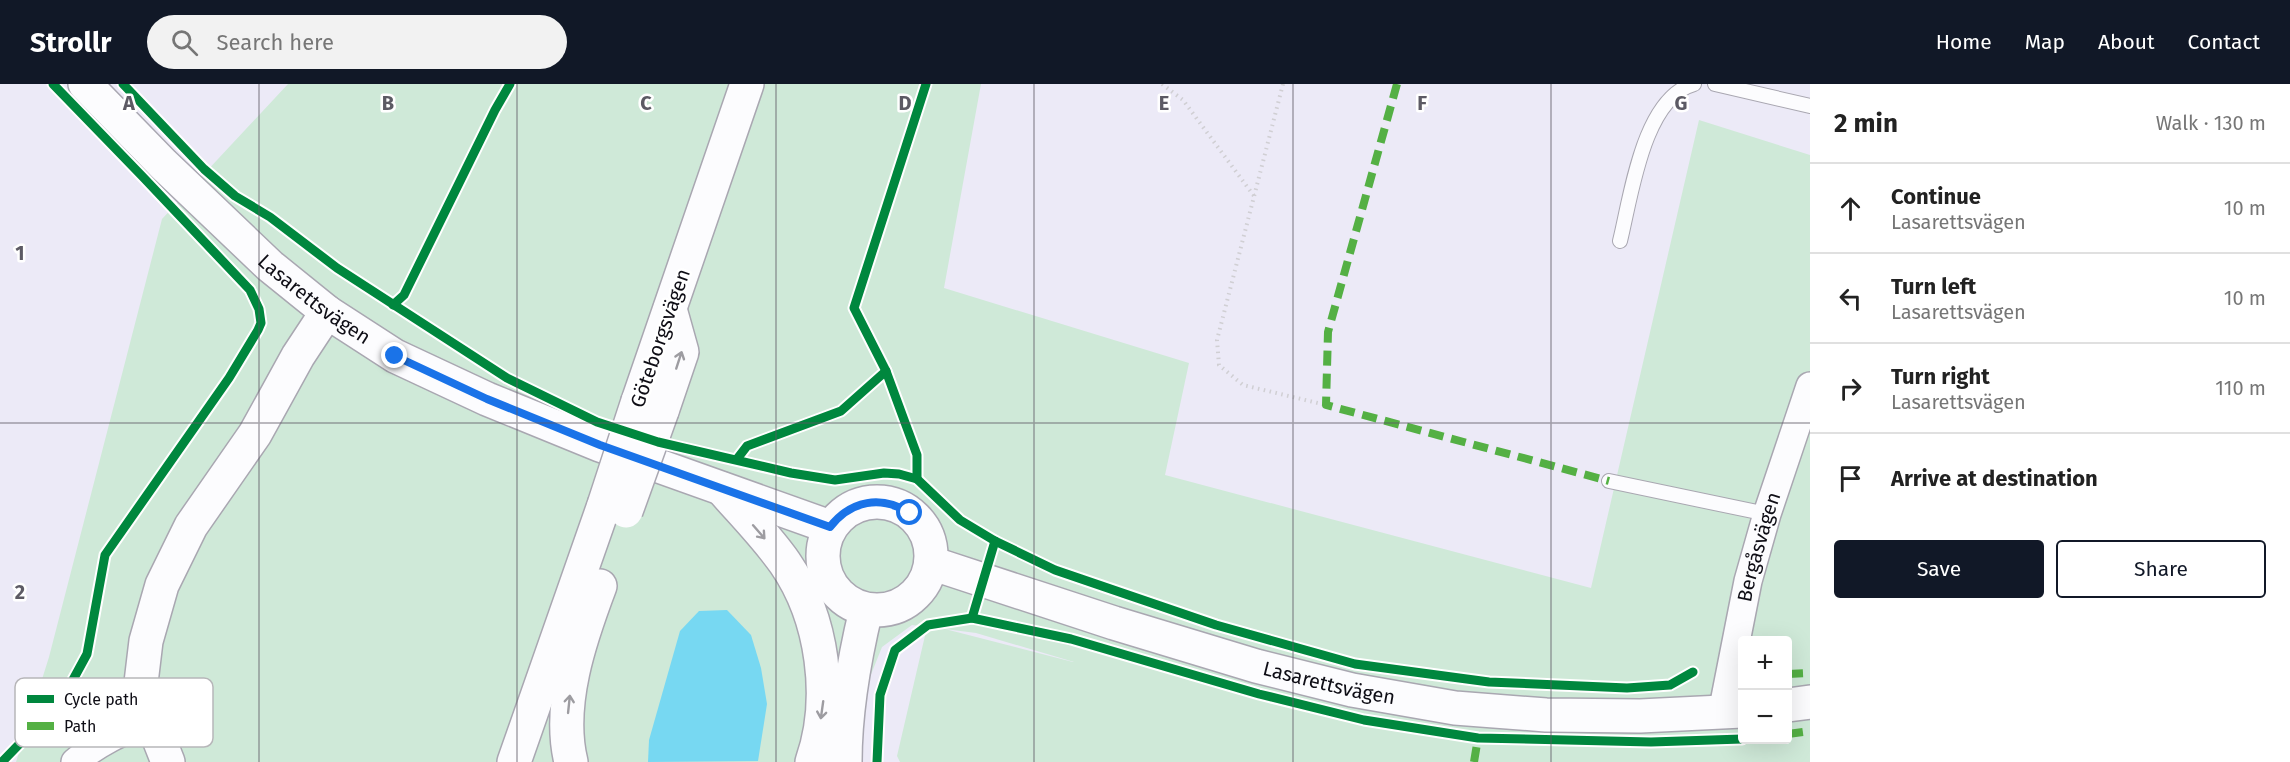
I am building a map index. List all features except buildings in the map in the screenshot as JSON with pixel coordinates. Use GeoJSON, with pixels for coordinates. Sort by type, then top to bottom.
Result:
{"type":"FeatureCollection","features":[{"type":"Feature","properties":{"kind":"street","name":"Lasarettsvägen"},"geometry":{"type":"LineString","coordinates":[[85,84],[163,164],[270,266],[327,312],[395,356],[487,399],[600,445],[830,527]]}},
{"type":"Feature","properties":{"kind":"street","name":"Göteborgsvägen"},"geometry":{"type":"LineString","coordinates":[[514,762],[615,508],[650,406],[670,309],[747,84]]}},
{"type":"Feature","properties":{"kind":"street"},"geometry":{"type":"LineString","coordinates":[[142,678],[146,641],[162,585],[191,526],[255,434],[298,356],[327,312]]}},
{"type":"Feature","properties":{"kind":"street","name":"Bergåsvägen"},"geometry":{"type":"LineString","coordinates":[[1732,712],[1748,581],[1767,514],[1810,386]]}},
{"type":"Feature","properties":{"kind":"street"},"geometry":{"type":"LineString","coordinates":[[721,487],[786,565],[804,598],[815,628],[820,653],[824,700],[812,762]]}},
{"type":"Feature","properties":{"kind":"street"},"geometry":{"type":"LineString","coordinates":[[877,501],[899,506],[910,513],[923,529],[930,547],[931,563],[921,588],[906,602],[890,609],[866,610],[843,600],[829,582],[822,551],[830,527],[838,517],[856,505],[877,501]]}},
{"type":"Feature","properties":{"kind":"street"},"geometry":{"type":"LineString","coordinates":[[571,762],[566,730],[570,691],[615,508]]}},
{"type":"Feature","properties":{"kind":"street","name":"Lasarettsvägen"},"geometry":{"type":"LineString","coordinates":[[931,563],[1114,623],[1256,666],[1352,690],[1455,708],[1546,715],[1640,716],[1732,712]]}},
{"type":"Feature","properties":{"kind":"street"},"geometry":{"type":"LineString","coordinates":[[845,762],[854,662],[866,610]]}},
{"type":"Feature","properties":{"kind":"street"},"geometry":{"type":"LineString","coordinates":[[1792,704],[1810,702]]}},
{"type":"Feature","properties":{"kind":"street"},"geometry":{"type":"LineString","coordinates":[[75,762],[94,747]]}},
{"type":"Feature","properties":{"kind":"street"},"geometry":{"type":"LineString","coordinates":[[162,747],[168,762]]}},
{"type":"Feature","properties":{"kind":"lane"},"geometry":{"type":"LineString","coordinates":[[1620,241],[1646,137],[1668,102],[1684,87],[1694,84]]}},
{"type":"Feature","properties":{"kind":"lane"},"geometry":{"type":"LineString","coordinates":[[1715,84],[1810,106]]}},
{"type":"Feature","properties":{"kind":"lane"},"geometry":{"type":"LineString","coordinates":[[1609,481],[1767,514]]}},
{"type":"Feature","properties":{"kind":"path"},"geometry":{"type":"LineString","coordinates":[[1162,84],[1183,100],[1254,196]]}},
{"type":"Feature","properties":{"kind":"path"},"geometry":{"type":"LineString","coordinates":[[1283,84],[1217,340],[1220,365],[1243,385],[1326,405]]}},
{"type":"Feature","properties":{"kind":"green space"},"geometry":{"type":"Polygon","coordinates":[[[288,84],[981,84],[944,288],[1189,363],[1165,475],[1591,588],[1699,120],[1810,155],[1810,762],[900,762],[897,756],[927,627],[912,625],[882,647],[836,762],[16,762],[21,747],[213,747],[213,678],[42,678],[162,219],[288,84]],[[945,629],[1073,662],[976,633],[945,629]]]}},
{"type":"Feature","properties":{"kind":"water"},"geometry":{"type":"Polygon","coordinates":[[[727,610],[751,635],[761,668],[767,704],[758,761],[648,762],[649,740],[680,631],[699,611],[727,610]]]}},
{"type":"Feature","properties":{"kind":"marked path"},"geometry":{"type":"LineString","coordinates":[[1397,84],[1328,332],[1326,405],[1609,481]]}},
{"type":"Feature","properties":{"kind":"marked path"},"geometry":{"type":"LineString","coordinates":[[1792,674],[1810,673]]}},
{"type":"Feature","properties":{"kind":"marked path"},"geometry":{"type":"LineString","coordinates":[[1792,733],[1810,731]]}},
{"type":"Feature","properties":{"kind":"marked path"},"geometry":{"type":"LineString","coordinates":[[1474,762],[1478,738]]}},
{"type":"Feature","properties":{"kind":"cycle path"},"geometry":{"type":"LineString","coordinates":[[53,84],[250,290],[259,309],[261,323],[229,378],[105,555],[87,654],[74,678]]}},
{"type":"Feature","properties":{"kind":"cycle path"},"geometry":{"type":"LineString","coordinates":[[123,84],[204,169],[235,196],[270,217],[337,268],[507,378],[597,422],[658,442],[791,473],[835,480],[884,473],[917,479],[960,520],[995,541],[1055,570],[1216,625],[1355,664],[1489,682],[1627,688],[1670,685],[1693,672]]}},
{"type":"Feature","properties":{"kind":"cycle path"},"geometry":{"type":"LineString","coordinates":[[393,305],[404,295],[510,84]]}},
{"type":"Feature","properties":{"kind":"cycle path"},"geometry":{"type":"LineString","coordinates":[[917,479],[917,455],[886,371],[854,308],[926,84]]}},
{"type":"Feature","properties":{"kind":"cycle path"},"geometry":{"type":"LineString","coordinates":[[737,459],[747,446],[841,411],[886,371]]}},
{"type":"Feature","properties":{"kind":"cycle path"},"geometry":{"type":"LineString","coordinates":[[972,618],[995,541]]}},
{"type":"Feature","properties":{"kind":"cycle path"},"geometry":{"type":"LineString","coordinates":[[877,762],[880,695],[895,650],[928,625],[972,618],[1071,639],[1259,694],[1364,720],[1478,738],[1651,742],[1738,739]]}},
{"type":"Feature","properties":{"kind":"cycle path"},"geometry":{"type":"LineString","coordinates":[[2,762],[17,747]]}},
{"type":"Feature","properties":{"kind":"route"},"geometry":{"type":"LineString","coordinates":[[395,356],[487,399],[600,445],[830,527],[845,512],[856,505],[867,502],[877,501],[899,506],[910,513]]}}]}
